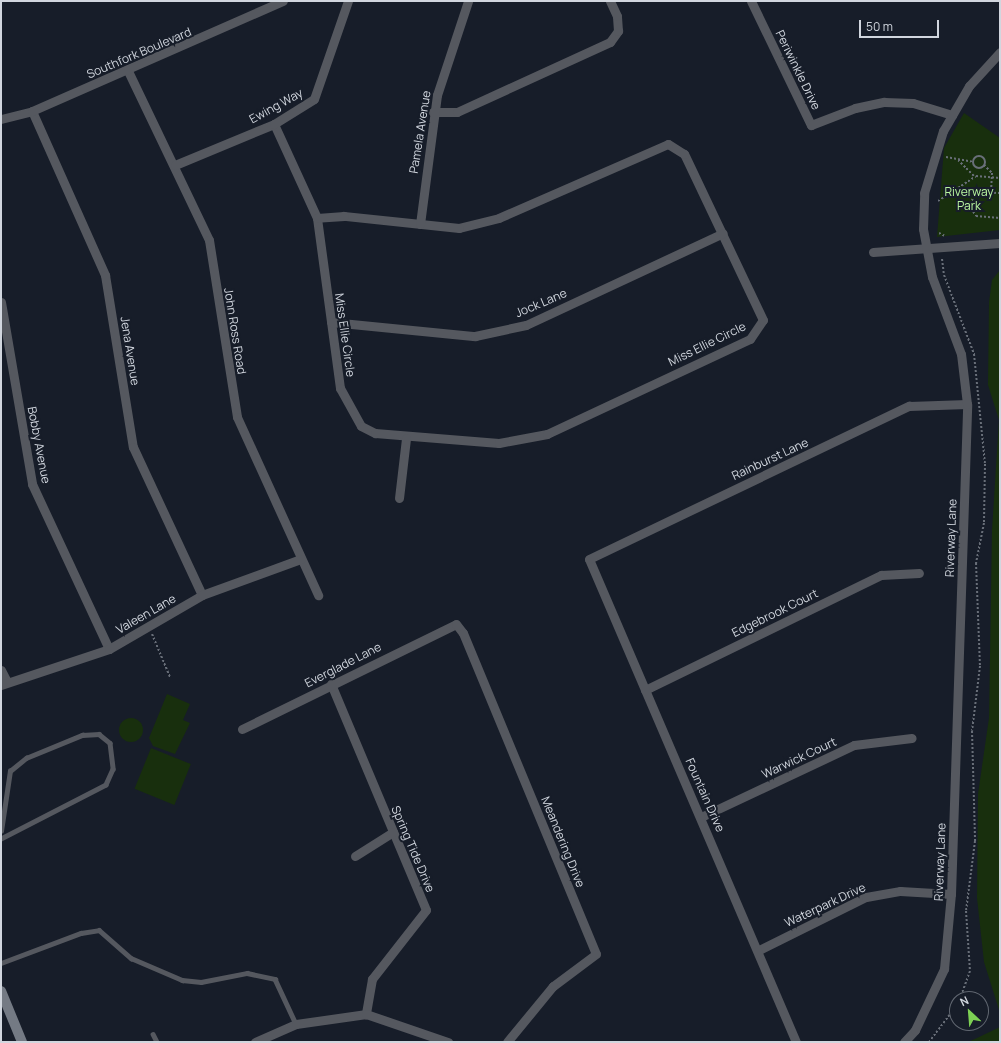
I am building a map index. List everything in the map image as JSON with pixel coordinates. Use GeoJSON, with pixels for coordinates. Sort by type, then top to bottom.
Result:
{"type":"FeatureCollection","features":[{"type":"Feature","properties":{"kind":"main road"},"geometry":{"type":"LineString","coordinates":[[1,991],[22,1042]]}},
{"type":"Feature","properties":{"kind":"street","name":"Southfork Boulevard"},"geometry":{"type":"LineString","coordinates":[[1,119],[32,111],[128,71],[283,1]]}},
{"type":"Feature","properties":{"kind":"street","name":"Ewing Way"},"geometry":{"type":"LineString","coordinates":[[175,165],[274,124],[314,99],[348,1]]}},
{"type":"Feature","properties":{"kind":"street","name":"Pamela Avenue"},"geometry":{"type":"LineString","coordinates":[[420,224],[433,112],[468,1]]}},
{"type":"Feature","properties":{"kind":"street"},"geometry":{"type":"LineString","coordinates":[[433,112],[458,112],[610,42],[618,31],[617,16],[610,1]]}},
{"type":"Feature","properties":{"kind":"street","name":"Periwinkle Drive"},"geometry":{"type":"LineString","coordinates":[[751,1],[811,126],[855,108],[884,102],[913,103],[952,115]]}},
{"type":"Feature","properties":{"kind":"street","name":"Riverway Lane"},"geometry":{"type":"LineString","coordinates":[[904,1042],[916,1030],[944,969],[951,894],[967,404],[961,354],[932,277],[927,249],[924,193],[932,157],[952,115],[969,86],[1000,52]]}},
{"type":"Feature","properties":{"kind":"street","name":"John Ross Road"},"geometry":{"type":"LineString","coordinates":[[128,71],[175,165],[208,240],[236,417],[318,595]]}},
{"type":"Feature","properties":{"kind":"street","name":"Jena Avenue"},"geometry":{"type":"LineString","coordinates":[[32,111],[105,275],[133,447],[202,595]]}},
{"type":"Feature","properties":{"kind":"street","name":"Miss Ellie Circle"},"geometry":{"type":"LineString","coordinates":[[274,124],[317,218],[340,388],[361,426],[375,433],[406,438],[499,444],[547,434],[750,339],[763,320],[760,306],[684,154],[668,144],[499,218],[459,228],[344,216],[317,218]]}},
{"type":"Feature","properties":{"kind":"street","name":"Jock Lane"},"geometry":{"type":"LineString","coordinates":[[331,322],[476,336],[526,325],[723,233]]}},
{"type":"Feature","properties":{"kind":"street"},"geometry":{"type":"LineString","coordinates":[[873,252],[1000,243]]}},
{"type":"Feature","properties":{"kind":"street","name":"Bobby Avenue"},"geometry":{"type":"LineString","coordinates":[[1,302],[32,484],[109,649]]}},
{"type":"Feature","properties":{"kind":"street","name":"Rainburst Lane"},"geometry":{"type":"LineString","coordinates":[[589,559],[909,406],[967,404]]}},
{"type":"Feature","properties":{"kind":"street"},"geometry":{"type":"LineString","coordinates":[[399,498],[406,438]]}},
{"type":"Feature","properties":{"kind":"street","name":"Valeen Lane"},"geometry":{"type":"LineString","coordinates":[[4,684],[109,649],[202,595],[301,559]]}},
{"type":"Feature","properties":{"kind":"street","name":"Fountain Drive"},"geometry":{"type":"LineString","coordinates":[[589,559],[644,690],[702,817],[759,950],[796,1042]]}},
{"type":"Feature","properties":{"kind":"street","name":"Edgebrook Court"},"geometry":{"type":"LineString","coordinates":[[644,690],[881,575],[919,573]]}},
{"type":"Feature","properties":{"kind":"street","name":"Everglade Lane"},"geometry":{"type":"LineString","coordinates":[[242,729],[456,624]]}},
{"type":"Feature","properties":{"kind":"street","name":"Meandering Drive"},"geometry":{"type":"LineString","coordinates":[[456,624],[466,640],[596,954],[553,986],[507,1042]]}},
{"type":"Feature","properties":{"kind":"street"},"geometry":{"type":"LineString","coordinates":[[1,670],[4,684]]}},
{"type":"Feature","properties":{"kind":"street","name":"Spring Tide Drive"},"geometry":{"type":"LineString","coordinates":[[331,684],[426,910],[372,979],[366,1014]]}},
{"type":"Feature","properties":{"kind":"street","name":"Warwick Court"},"geometry":{"type":"LineString","coordinates":[[702,817],[854,745],[912,738]]}},
{"type":"Feature","properties":{"kind":"street"},"geometry":{"type":"LineString","coordinates":[[355,856],[393,832]]}},
{"type":"Feature","properties":{"kind":"street","name":"Waterpark Drive"},"geometry":{"type":"LineString","coordinates":[[759,950],[866,897],[900,891],[951,894]]}},
{"type":"Feature","properties":{"kind":"street"},"geometry":{"type":"LineString","coordinates":[[255,1042],[296,1024],[366,1014],[448,1042]]}},
{"type":"Feature","properties":{"kind":"lane"},"geometry":{"type":"LineString","coordinates":[[1,831],[10,771],[26,758],[82,735],[99,734],[110,743],[113,769],[106,785],[1,839]]}},
{"type":"Feature","properties":{"kind":"lane"},"geometry":{"type":"LineString","coordinates":[[1,963],[81,933],[99,930],[130,958],[182,980],[201,982],[247,973],[275,979],[296,1024]]}},
{"type":"Feature","properties":{"kind":"lane"},"geometry":{"type":"LineString","coordinates":[[153,1034],[157,1042]]}},
{"type":"Feature","properties":{"kind":"path"},"geometry":{"type":"LineString","coordinates":[[946,157],[973,162],[978,168],[984,165]]}},
{"type":"Feature","properties":{"kind":"path"},"geometry":{"type":"LineString","coordinates":[[973,162],[980,157],[984,165],[992,170],[991,194]]}},
{"type":"Feature","properties":{"kind":"path"},"geometry":{"type":"LineString","coordinates":[[958,159],[974,176]]}},
{"type":"Feature","properties":{"kind":"path"},"geometry":{"type":"LineString","coordinates":[[938,201],[974,176],[992,176],[1000,178]]}},
{"type":"Feature","properties":{"kind":"path"},"geometry":{"type":"LineString","coordinates":[[1000,193],[991,194],[977,192],[969,205],[976,216],[1000,218]]}},
{"type":"Feature","properties":{"kind":"path"},"geometry":{"type":"LineString","coordinates":[[942,259],[944,275],[974,354],[984,464],[984,523],[976,563],[980,666],[972,732],[975,841],[966,911],[970,971],[963,991]]}},
{"type":"Feature","properties":{"kind":"path"},"geometry":{"type":"LineString","coordinates":[[152,632],[170,677]]}},
{"type":"Feature","properties":{"kind":"path"},"geometry":{"type":"LineString","coordinates":[[929,1042],[949,1016]]}},
{"type":"Feature","properties":{"kind":"green space","name":"Riverway Park"},"geometry":{"type":"Polygon","coordinates":[[[964,113],[1000,138],[1000,230],[937,237],[944,148],[964,113]]]}},
{"type":"Feature","properties":{"kind":"green space"},"geometry":{"type":"Polygon","coordinates":[[[1000,270],[1000,1013],[984,962],[977,898],[978,794],[989,718],[992,530],[999,420],[988,385],[989,302],[992,280],[1000,270]]]}},
{"type":"Feature","properties":{"kind":"green space"},"geometry":{"type":"Polygon","coordinates":[[[167,694],[190,704],[183,720],[190,723],[175,754],[153,746],[149,738],[167,694]]]}},
{"type":"Feature","properties":{"kind":"green space"},"geometry":{"type":"Polygon","coordinates":[[[131,718],[136,719],[142,725],[142,735],[136,741],[131,742],[126,741],[120,735],[119,730],[120,725],[126,719],[131,718]]]}},
{"type":"Feature","properties":{"kind":"green space"},"geometry":{"type":"Polygon","coordinates":[[[151,748],[191,764],[174,805],[135,789],[151,748]]]}},
{"type":"Feature","properties":{"kind":"green space"},"geometry":{"type":"Polygon","coordinates":[[[1000,1027],[1000,1042],[968,1042],[977,1038],[1000,1027]]]}}]}
